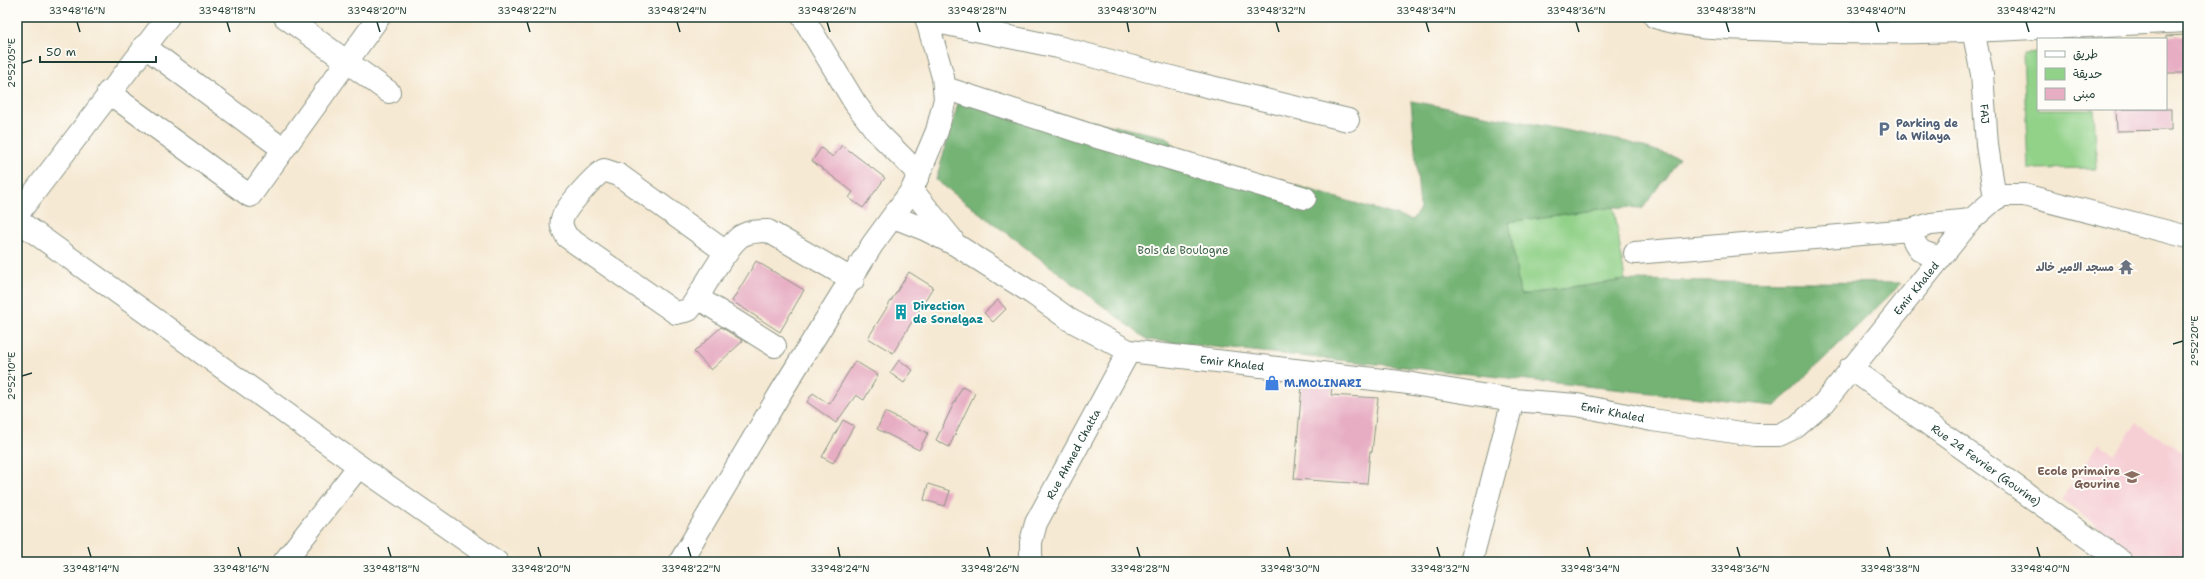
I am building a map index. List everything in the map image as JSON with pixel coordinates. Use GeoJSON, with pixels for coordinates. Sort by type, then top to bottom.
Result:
{"type":"FeatureCollection","features":[{"type":"Feature","properties":{"kind":"street"},"geometry":{"type":"LineString","coordinates":[[17,215],[108,92],[168,17]]}},
{"type":"Feature","properties":{"kind":"street"},"geometry":{"type":"LineString","coordinates":[[284,17],[389,92]]}},
{"type":"Feature","properties":{"kind":"street"},"geometry":{"type":"LineString","coordinates":[[108,92],[250,196],[379,17]]}},
{"type":"Feature","properties":{"kind":"street"},"geometry":{"type":"LineString","coordinates":[[803,17],[855,103],[916,182],[956,245]]}},
{"type":"Feature","properties":{"kind":"street"},"geometry":{"type":"LineString","coordinates":[[1655,17],[1667,21],[1726,27],[1815,32],[1973,30],[2188,21]]}},
{"type":"Feature","properties":{"kind":"street"},"geometry":{"type":"LineString","coordinates":[[680,562],[781,392],[853,280],[872,245],[894,218],[916,182],[941,120],[944,88],[926,19],[1058,47],[1186,82],[1348,120]]}},
{"type":"Feature","properties":{"kind":"street","name":"FAJ"},"geometry":{"type":"LineString","coordinates":[[1973,30],[1982,74],[1987,145],[1995,199]]}},
{"type":"Feature","properties":{"kind":"street"},"geometry":{"type":"LineString","coordinates":[[144,46],[283,149]]}},
{"type":"Feature","properties":{"kind":"street"},"geometry":{"type":"LineString","coordinates":[[944,88],[1098,137],[1305,198]]}},
{"type":"Feature","properties":{"kind":"street"},"geometry":{"type":"LineString","coordinates":[[727,252],[619,175],[604,170],[589,183],[562,219],[562,226],[567,237],[676,313],[689,310],[727,252],[741,236],[755,230],[768,231],[853,280]]}},
{"type":"Feature","properties":{"kind":"street","name":"Emir Khaled"},"geometry":{"type":"LineString","coordinates":[[956,245],[1070,320],[1129,351],[1400,382],[1513,400],[1577,405],[1652,420],[1755,436],[1779,435],[1796,427],[1824,403],[1850,368],[1919,287],[1940,257],[1971,220],[1995,199],[2004,195],[2024,195],[2188,237]]}},
{"type":"Feature","properties":{"kind":"street"},"geometry":{"type":"LineString","coordinates":[[894,218],[924,229],[956,245]]}},
{"type":"Feature","properties":{"kind":"street"},"geometry":{"type":"LineString","coordinates":[[17,220],[359,466],[498,562]]}},
{"type":"Feature","properties":{"kind":"street"},"geometry":{"type":"LineString","coordinates":[[1635,253],[1910,230],[1931,224],[1971,220]]}},
{"type":"Feature","properties":{"kind":"street"},"geometry":{"type":"LineString","coordinates":[[1910,230],[1915,246],[1926,254],[1940,257]]}},
{"type":"Feature","properties":{"kind":"street"},"geometry":{"type":"LineString","coordinates":[[698,298],[775,346]]}},
{"type":"Feature","properties":{"kind":"street","name":"Rue Ahmed Chatta"},"geometry":{"type":"LineString","coordinates":[[1031,562],[1031,542],[1036,523],[1129,351]]}},
{"type":"Feature","properties":{"kind":"street","name":"Rue 24 Fevrier (Gourine)"},"geometry":{"type":"LineString","coordinates":[[1850,368],[2119,561]]}},
{"type":"Feature","properties":{"kind":"street"},"geometry":{"type":"LineString","coordinates":[[1471,562],[1513,400]]}},
{"type":"Feature","properties":{"kind":"street"},"geometry":{"type":"LineString","coordinates":[[284,562],[359,466]]}},
{"type":"Feature","properties":{"kind":"shaded area","name":"Ecole primaire Gourine"},"geometry":{"type":"Polygon","coordinates":[[[2136,423],[2188,455],[2188,562],[2147,562],[2062,500],[2099,443],[2115,454],[2136,423]]]}},
{"type":"Feature","properties":{"kind":"green space"},"geometry":{"type":"Polygon","coordinates":[[[2037,52],[2037,110],[2094,110],[2097,168],[2028,169],[2023,53],[2037,52]]]}},
{"type":"Feature","properties":{"kind":"green space","name":"Bois de Boulogne"},"geometry":{"type":"Polygon","coordinates":[[[961,93],[1166,137],[1179,151],[1412,220],[1420,209],[1411,101],[1628,142],[1679,158],[1643,208],[1614,207],[1509,222],[1520,295],[1625,280],[1902,283],[1775,406],[1148,340],[936,180],[961,93]]]}},
{"type":"Feature","properties":{"kind":"green space"},"geometry":{"type":"Polygon","coordinates":[[[1614,207],[1625,280],[1520,295],[1509,222],[1614,207]]]}},
{"type":"Feature","properties":{"kind":"building"},"geometry":{"type":"Polygon","coordinates":[[[2188,35],[2188,73],[2167,73],[2166,36],[2188,35]]]}},
{"type":"Feature","properties":{"kind":"building"},"geometry":{"type":"Polygon","coordinates":[[[2171,109],[2171,130],[2117,131],[2116,110],[2171,109]]]}},
{"type":"Feature","properties":{"kind":"building"},"geometry":{"type":"Polygon","coordinates":[[[842,145],[885,178],[863,208],[849,198],[853,192],[812,161],[821,148],[833,157],[842,145]]]}},
{"type":"Feature","properties":{"kind":"building"},"geometry":{"type":"Polygon","coordinates":[[[756,261],[804,290],[780,332],[732,301],[756,261]]]}},
{"type":"Feature","properties":{"kind":"building","name":"Direction de Sonelgaz"},"geometry":{"type":"Polygon","coordinates":[[[909,272],[933,287],[893,353],[868,338],[909,272]]]}},
{"type":"Feature","properties":{"kind":"building"},"geometry":{"type":"Polygon","coordinates":[[[998,300],[1006,309],[993,322],[984,313],[998,300]]]}},
{"type":"Feature","properties":{"kind":"building"},"geometry":{"type":"Polygon","coordinates":[[[721,327],[743,341],[711,370],[694,352],[721,327]]]}},
{"type":"Feature","properties":{"kind":"building"},"geometry":{"type":"Polygon","coordinates":[[[899,360],[913,370],[904,383],[890,373],[899,360]]]}},
{"type":"Feature","properties":{"kind":"building"},"geometry":{"type":"Polygon","coordinates":[[[855,361],[878,375],[864,400],[856,395],[836,423],[807,402],[813,393],[829,404],[855,361]]]}},
{"type":"Feature","properties":{"kind":"building"},"geometry":{"type":"Polygon","coordinates":[[[1302,385],[1332,388],[1331,395],[1378,398],[1372,452],[1370,451],[1367,484],[1294,479],[1302,385]]]}},
{"type":"Feature","properties":{"kind":"building"},"geometry":{"type":"Polygon","coordinates":[[[962,387],[975,393],[949,447],[936,440],[962,387]]]}},
{"type":"Feature","properties":{"kind":"building"},"geometry":{"type":"Polygon","coordinates":[[[885,412],[928,433],[919,450],[877,429],[885,412]]]}},
{"type":"Feature","properties":{"kind":"building"},"geometry":{"type":"Polygon","coordinates":[[[843,420],[854,426],[833,463],[822,457],[843,420]]]}},
{"type":"Feature","properties":{"kind":"building"},"geometry":{"type":"Polygon","coordinates":[[[928,484],[950,491],[945,506],[924,500],[928,484]]]}},
{"type":"Feature","properties":{"kind":"place","name":"Parking de la Wilaya"},"geometry":{"type":"Point","coordinates":[1884,129]}},
{"type":"Feature","properties":{"kind":"place","name":"مسجد الامير خالد"},"geometry":{"type":"Point","coordinates":[2126,267]}},
{"type":"Feature","properties":{"kind":"place","name":"Direction de Sonelgaz"},"geometry":{"type":"Point","coordinates":[901,312]}},
{"type":"Feature","properties":{"kind":"place","name":"M.MOLINARI"},"geometry":{"type":"Point","coordinates":[1272,383]}},
{"type":"Feature","properties":{"kind":"place","name":"Ecole primaire Gourine"},"geometry":{"type":"Point","coordinates":[2132,477]}}]}
